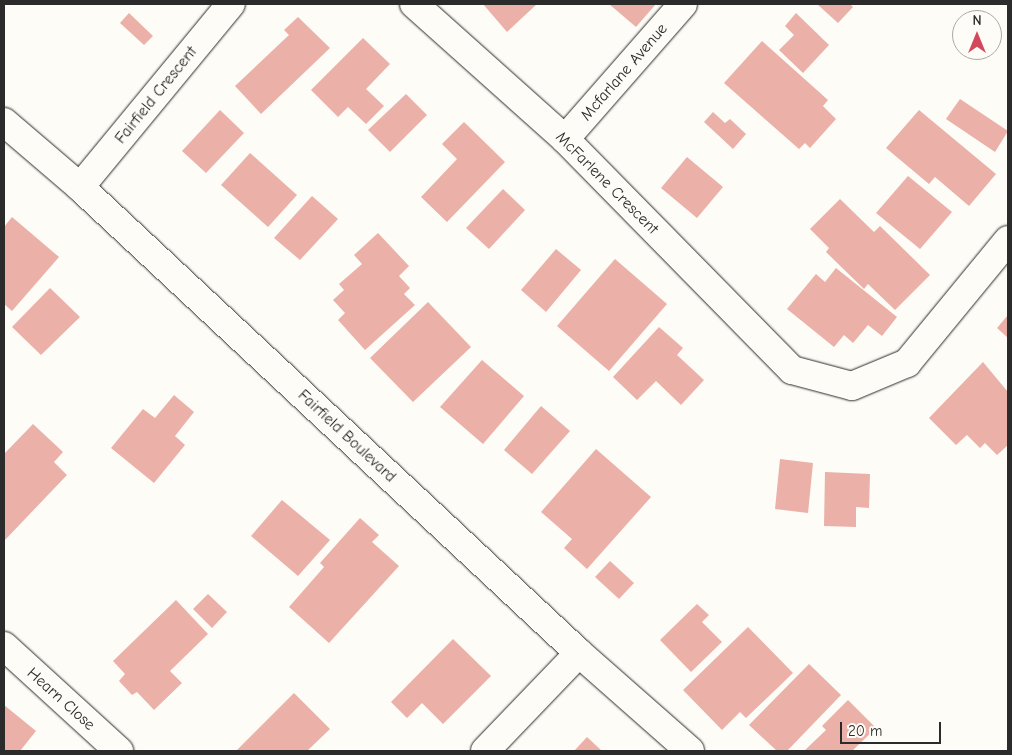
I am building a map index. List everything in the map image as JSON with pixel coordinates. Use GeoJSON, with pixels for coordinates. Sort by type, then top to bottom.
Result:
{"type":"FeatureCollection","features":[{"type":"Feature","properties":{"kind":"street","name":"Fairfield Crescent"},"geometry":{"type":"LineString","coordinates":[[80,187],[231,4]]}},
{"type":"Feature","properties":{"kind":"street","name":"McFarlene Crescent"},"geometry":{"type":"LineString","coordinates":[[414,4],[565,139],[792,370],[852,386],[907,363],[1008,240]]}},
{"type":"Feature","properties":{"kind":"street","name":"Mcfarlane Avenue"},"geometry":{"type":"LineString","coordinates":[[565,139],[683,4]]}},
{"type":"Feature","properties":{"kind":"street","name":"Fairfield Boulevard"},"geometry":{"type":"LineString","coordinates":[[4,122],[80,187],[579,653],[690,751]]}},
{"type":"Feature","properties":{"kind":"street","name":"Hearn Close"},"geometry":{"type":"LineString","coordinates":[[4,646],[119,751]]}},
{"type":"Feature","properties":{"kind":"street"},"geometry":{"type":"LineString","coordinates":[[485,751],[579,653]]}},
{"type":"Feature","properties":{"kind":"building"},"geometry":{"type":"Polygon","coordinates":[[[483,4],[537,4],[507,32],[483,4]]]}},
{"type":"Feature","properties":{"kind":"building"},"geometry":{"type":"Polygon","coordinates":[[[609,4],[656,4],[636,27],[609,4]]]}},
{"type":"Feature","properties":{"kind":"building"},"geometry":{"type":"Polygon","coordinates":[[[817,4],[850,4],[853,7],[838,23],[817,4]]]}},
{"type":"Feature","properties":{"kind":"building"},"geometry":{"type":"Polygon","coordinates":[[[129,13],[153,36],[144,45],[120,23],[129,13]]]}},
{"type":"Feature","properties":{"kind":"building"},"geometry":{"type":"Polygon","coordinates":[[[796,13],[829,45],[803,73],[779,50],[794,35],[785,26],[796,13]]]}},
{"type":"Feature","properties":{"kind":"building"},"geometry":{"type":"Polygon","coordinates":[[[298,17],[330,48],[261,114],[235,86],[289,35],[284,30],[298,17]]]}},
{"type":"Feature","properties":{"kind":"building"},"geometry":{"type":"Polygon","coordinates":[[[363,38],[390,64],[366,89],[384,106],[366,124],[348,107],[338,117],[311,90],[363,38]]]}},
{"type":"Feature","properties":{"kind":"building"},"geometry":{"type":"Polygon","coordinates":[[[762,41],[828,100],[823,106],[836,119],[810,148],[805,143],[799,149],[724,83],[762,41]]]}},
{"type":"Feature","properties":{"kind":"building"},"geometry":{"type":"Polygon","coordinates":[[[406,94],[427,115],[390,152],[368,130],[406,94]]]}},
{"type":"Feature","properties":{"kind":"building"},"geometry":{"type":"Polygon","coordinates":[[[960,99],[1008,131],[995,152],[946,119],[960,99]]]}},
{"type":"Feature","properties":{"kind":"building"},"geometry":{"type":"Polygon","coordinates":[[[220,110],[244,133],[206,173],[182,151],[220,110]]]}},
{"type":"Feature","properties":{"kind":"building"},"geometry":{"type":"Polygon","coordinates":[[[919,110],[996,174],[969,206],[935,177],[929,184],[886,148],[919,110]]]}},
{"type":"Feature","properties":{"kind":"building"},"geometry":{"type":"Polygon","coordinates":[[[713,112],[725,123],[730,119],[746,134],[733,149],[704,122],[713,112]]]}},
{"type":"Feature","properties":{"kind":"building"},"geometry":{"type":"Polygon","coordinates":[[[464,122],[505,162],[447,222],[421,197],[457,159],[442,144],[464,122]]]}},
{"type":"Feature","properties":{"kind":"building"},"geometry":{"type":"Polygon","coordinates":[[[250,153],[297,195],[268,227],[221,185],[250,153]]]}},
{"type":"Feature","properties":{"kind":"building"},"geometry":{"type":"Polygon","coordinates":[[[687,157],[723,187],[697,218],[661,188],[687,157]]]}},
{"type":"Feature","properties":{"kind":"building"},"geometry":{"type":"Polygon","coordinates":[[[908,176],[952,212],[920,249],[876,213],[908,176]]]}},
{"type":"Feature","properties":{"kind":"building"},"geometry":{"type":"Polygon","coordinates":[[[503,189],[525,210],[489,249],[466,228],[503,189]]]}},
{"type":"Feature","properties":{"kind":"building"},"geometry":{"type":"Polygon","coordinates":[[[312,196],[338,219],[300,260],[274,238],[312,196]]]}},
{"type":"Feature","properties":{"kind":"building"},"geometry":{"type":"Polygon","coordinates":[[[840,199],[874,232],[880,226],[930,275],[895,310],[868,284],[864,289],[826,252],[829,248],[810,229],[840,199]]]}},
{"type":"Feature","properties":{"kind":"building"},"geometry":{"type":"Polygon","coordinates":[[[12,217],[59,257],[12,311],[4,304],[4,227],[12,217]]]}},
{"type":"Feature","properties":{"kind":"building"},"geometry":{"type":"Polygon","coordinates":[[[378,233],[409,266],[399,276],[410,288],[404,294],[415,305],[365,350],[338,320],[345,313],[333,300],[344,290],[339,284],[362,264],[354,255],[378,233]]]}},
{"type":"Feature","properties":{"kind":"building"},"geometry":{"type":"Polygon","coordinates":[[[556,249],[581,270],[546,312],[521,290],[556,249]]]}},
{"type":"Feature","properties":{"kind":"building"},"geometry":{"type":"Polygon","coordinates":[[[615,259],[667,304],[609,371],[557,326],[615,259]]]}},
{"type":"Feature","properties":{"kind":"building"},"geometry":{"type":"Polygon","coordinates":[[[836,268],[897,317],[882,336],[868,325],[853,343],[844,335],[834,347],[787,309],[816,274],[825,282],[836,268]]]}},
{"type":"Feature","properties":{"kind":"building"},"geometry":{"type":"Polygon","coordinates":[[[50,288],[80,317],[41,355],[12,327],[50,288]]]}},
{"type":"Feature","properties":{"kind":"building"},"geometry":{"type":"Polygon","coordinates":[[[428,302],[471,347],[413,402],[370,358],[428,302]]]}},
{"type":"Feature","properties":{"kind":"building"},"geometry":{"type":"Polygon","coordinates":[[[1008,315],[1008,338],[997,328],[1008,315]]]}},
{"type":"Feature","properties":{"kind":"building"},"geometry":{"type":"Polygon","coordinates":[[[659,327],[683,348],[677,355],[704,380],[681,405],[656,381],[637,400],[613,377],[659,327]]]}},
{"type":"Feature","properties":{"kind":"building"},"geometry":{"type":"Polygon","coordinates":[[[482,360],[524,396],[483,444],[440,407],[482,360]]]}},
{"type":"Feature","properties":{"kind":"building"},"geometry":{"type":"Polygon","coordinates":[[[983,362],[1008,392],[1008,445],[997,455],[985,443],[980,448],[967,435],[956,445],[929,418],[983,362]]]}},
{"type":"Feature","properties":{"kind":"building"},"geometry":{"type":"Polygon","coordinates":[[[174,395],[194,412],[175,436],[185,445],[154,483],[111,448],[143,409],[155,418],[174,395]]]}},
{"type":"Feature","properties":{"kind":"building"},"geometry":{"type":"Polygon","coordinates":[[[541,406],[570,431],[532,474],[504,450],[541,406]]]}},
{"type":"Feature","properties":{"kind":"building"},"geometry":{"type":"Polygon","coordinates":[[[33,424],[63,452],[54,462],[67,475],[4,541],[4,454],[33,424]]]}},
{"type":"Feature","properties":{"kind":"building"},"geometry":{"type":"Polygon","coordinates":[[[596,449],[651,497],[587,569],[564,548],[572,539],[541,512],[596,449]]]}},
{"type":"Feature","properties":{"kind":"building"},"geometry":{"type":"Polygon","coordinates":[[[780,459],[813,463],[808,513],[775,509],[780,459]]]}},
{"type":"Feature","properties":{"kind":"building"},"geometry":{"type":"Polygon","coordinates":[[[825,472],[870,474],[869,508],[856,507],[856,527],[824,526],[825,472]]]}},
{"type":"Feature","properties":{"kind":"building"},"geometry":{"type":"Polygon","coordinates":[[[282,500],[330,540],[298,576],[251,536],[282,500]]]}},
{"type":"Feature","properties":{"kind":"building"},"geometry":{"type":"Polygon","coordinates":[[[360,518],[379,535],[372,542],[399,566],[329,643],[289,607],[324,567],[320,563],[360,518]]]}},
{"type":"Feature","properties":{"kind":"building"},"geometry":{"type":"Polygon","coordinates":[[[610,561],[634,583],[619,599],[595,577],[610,561]]]}},
{"type":"Feature","properties":{"kind":"building"},"geometry":{"type":"Polygon","coordinates":[[[208,594],[227,612],[212,628],[193,609],[208,594]]]}},
{"type":"Feature","properties":{"kind":"building"},"geometry":{"type":"Polygon","coordinates":[[[176,600],[208,634],[170,671],[182,683],[154,710],[137,692],[132,695],[119,681],[125,674],[113,661],[176,600]]]}},
{"type":"Feature","properties":{"kind":"building"},"geometry":{"type":"Polygon","coordinates":[[[697,604],[709,615],[702,622],[722,642],[691,672],[660,640],[697,604]]]}},
{"type":"Feature","properties":{"kind":"building"},"geometry":{"type":"Polygon","coordinates":[[[748,627],[793,673],[746,718],[740,712],[722,730],[683,690],[748,627]]]}},
{"type":"Feature","properties":{"kind":"building"},"geometry":{"type":"Polygon","coordinates":[[[453,639],[491,676],[443,724],[422,703],[407,718],[391,702],[453,639]]]}},
{"type":"Feature","properties":{"kind":"building"},"geometry":{"type":"Polygon","coordinates":[[[809,664],[841,695],[787,751],[777,751],[749,725],[809,664]]]}},
{"type":"Feature","properties":{"kind":"building"},"geometry":{"type":"Polygon","coordinates":[[[294,693],[330,729],[307,751],[236,751],[294,693]]]}},
{"type":"Feature","properties":{"kind":"building"},"geometry":{"type":"Polygon","coordinates":[[[848,700],[876,728],[852,751],[804,751],[826,730],[822,726],[848,700]]]}},
{"type":"Feature","properties":{"kind":"building"},"geometry":{"type":"Polygon","coordinates":[[[4,705],[36,731],[20,751],[4,751],[4,705]]]}},
{"type":"Feature","properties":{"kind":"building"},"geometry":{"type":"Polygon","coordinates":[[[587,737],[602,751],[574,751],[587,737]]]}}]}
